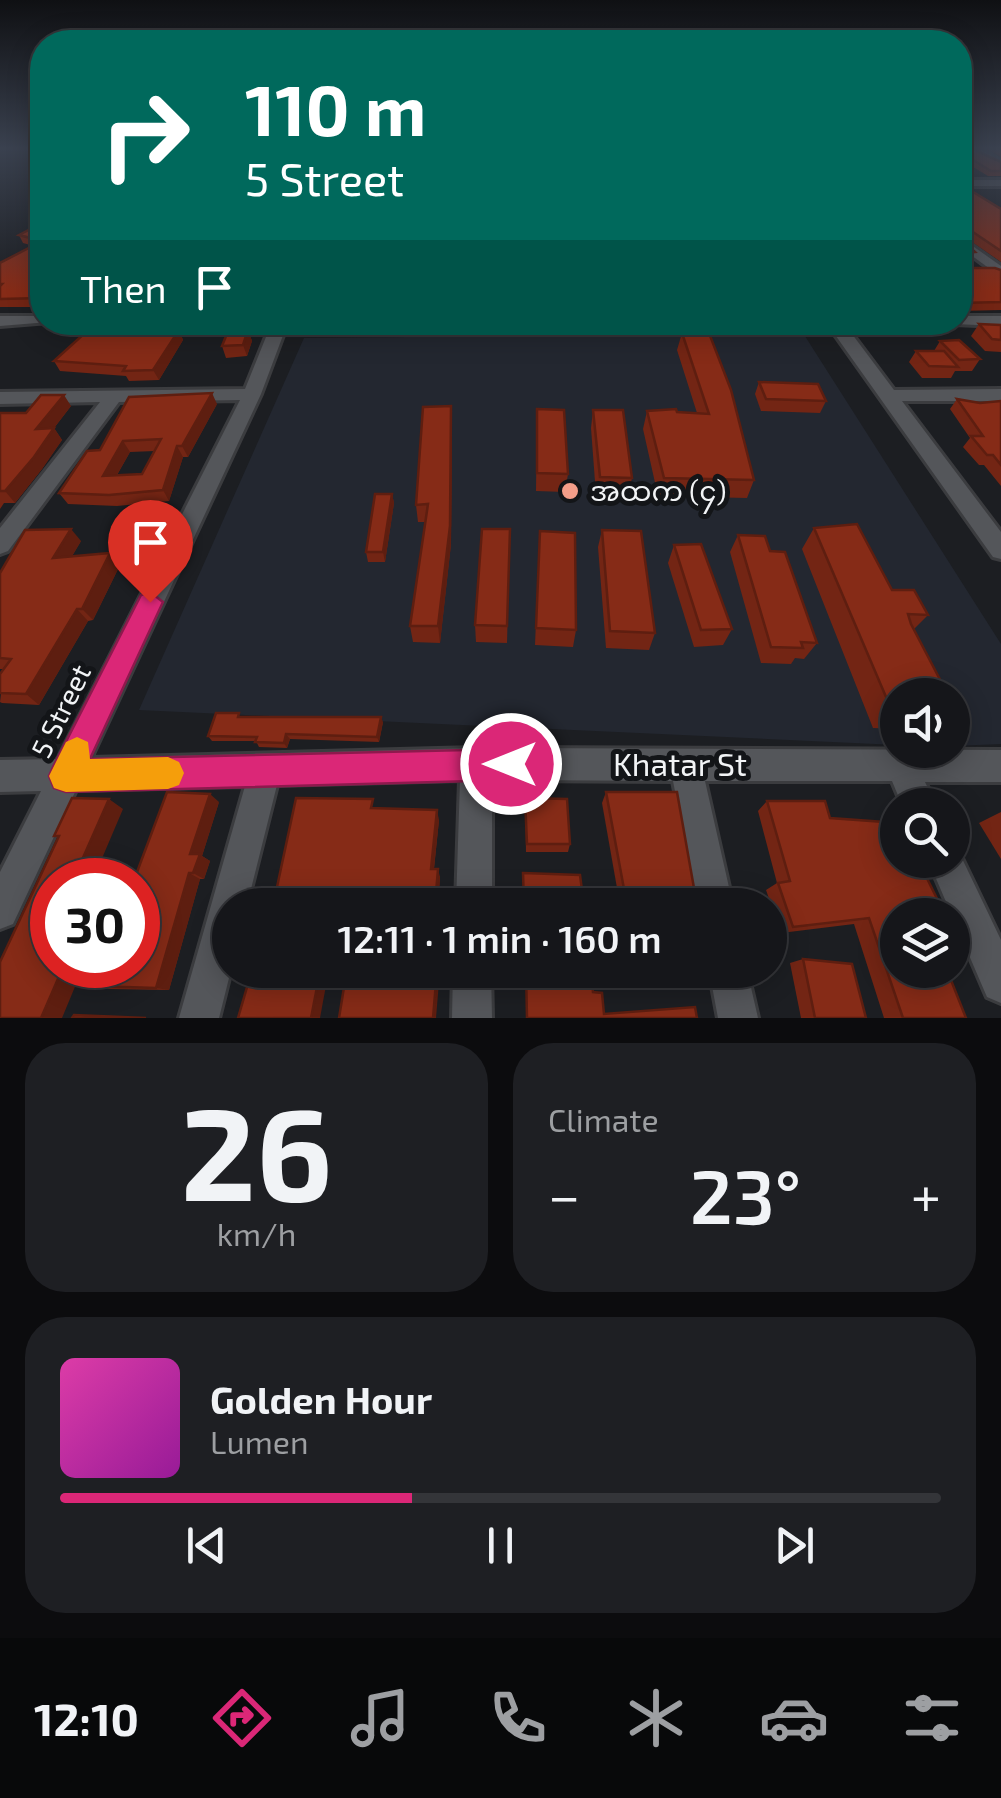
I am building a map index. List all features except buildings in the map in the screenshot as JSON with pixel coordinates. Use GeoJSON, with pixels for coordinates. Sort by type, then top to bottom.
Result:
{"type":"FeatureCollection","features":[{"type":"Feature","properties":{"kind":"street"},"geometry":{"type":"LineString","coordinates":[[979,197],[987,202]]}},
{"type":"Feature","properties":{"kind":"street"},"geometry":{"type":"LineString","coordinates":[[972,250],[999,269]]}},
{"type":"Feature","properties":{"kind":"street"},"geometry":{"type":"LineString","coordinates":[[972,268],[999,269]]}},
{"type":"Feature","properties":{"kind":"street"},"geometry":{"type":"LineString","coordinates":[[0,321],[30,321]]}},
{"type":"Feature","properties":{"kind":"street"},"geometry":{"type":"LineString","coordinates":[[972,321],[1001,321]]}},
{"type":"Feature","properties":{"kind":"street","name":"5 Street"},"geometry":{"type":"LineString","coordinates":[[0,910],[252,394],[275,335]]}},
{"type":"Feature","properties":{"kind":"street"},"geometry":{"type":"LineString","coordinates":[[843,335],[1001,550]]}},
{"type":"Feature","properties":{"kind":"street"},"geometry":{"type":"LineString","coordinates":[[0,398],[252,394]]}},
{"type":"Feature","properties":{"kind":"street"},"geometry":{"type":"LineString","coordinates":[[888,396],[1001,395]]}},
{"type":"Feature","properties":{"kind":"street"},"geometry":{"type":"LineString","coordinates":[[0,545],[114,396]]}},
{"type":"Feature","properties":{"kind":"street"},"geometry":{"type":"LineString","coordinates":[[474,888],[476,764]]}},
{"type":"Feature","properties":{"kind":"street","name":"Khatar St"},"geometry":{"type":"LineString","coordinates":[[0,776],[476,764],[880,766]]}},
{"type":"Feature","properties":{"kind":"street"},"geometry":{"type":"LineString","coordinates":[[686,765],[711,888]]}},
{"type":"Feature","properties":{"kind":"street","name":"Khatar St"},"geometry":{"type":"LineString","coordinates":[[970,766],[1001,766]]}},
{"type":"Feature","properties":{"kind":"street"},"geometry":{"type":"LineString","coordinates":[[199,1018],[265,770]]}},
{"type":"Feature","properties":{"kind":"street"},"geometry":{"type":"LineString","coordinates":[[953,878],[1001,983]]}},
{"type":"Feature","properties":{"kind":"street"},"geometry":{"type":"LineString","coordinates":[[472,988],[472,1018]]}},
{"type":"Feature","properties":{"kind":"street"},"geometry":{"type":"LineString","coordinates":[[732,988],[738,1018]]}},
{"type":"Feature","properties":{"kind":"shaded area","name":"အထက (၄)"},"geometry":{"type":"Polygon","coordinates":[[[804,335],[1001,644],[1001,744],[970,745],[970,678],[880,678],[880,744],[139,710],[304,338],[804,335]]]}},
{"type":"Feature","properties":{"kind":"slow traffic"},"geometry":{"type":"LineString","coordinates":[[77,753],[66,776],[168,773]]}},
{"type":"Feature","properties":{"kind":"place","name":"အထက (၄)"},"geometry":{"type":"Point","coordinates":[570,491]}},
{"type":"Feature","properties":{"kind":"route"},"geometry":{"type":"LineString","coordinates":[[150,602],[66,776],[511,764]]}}]}
